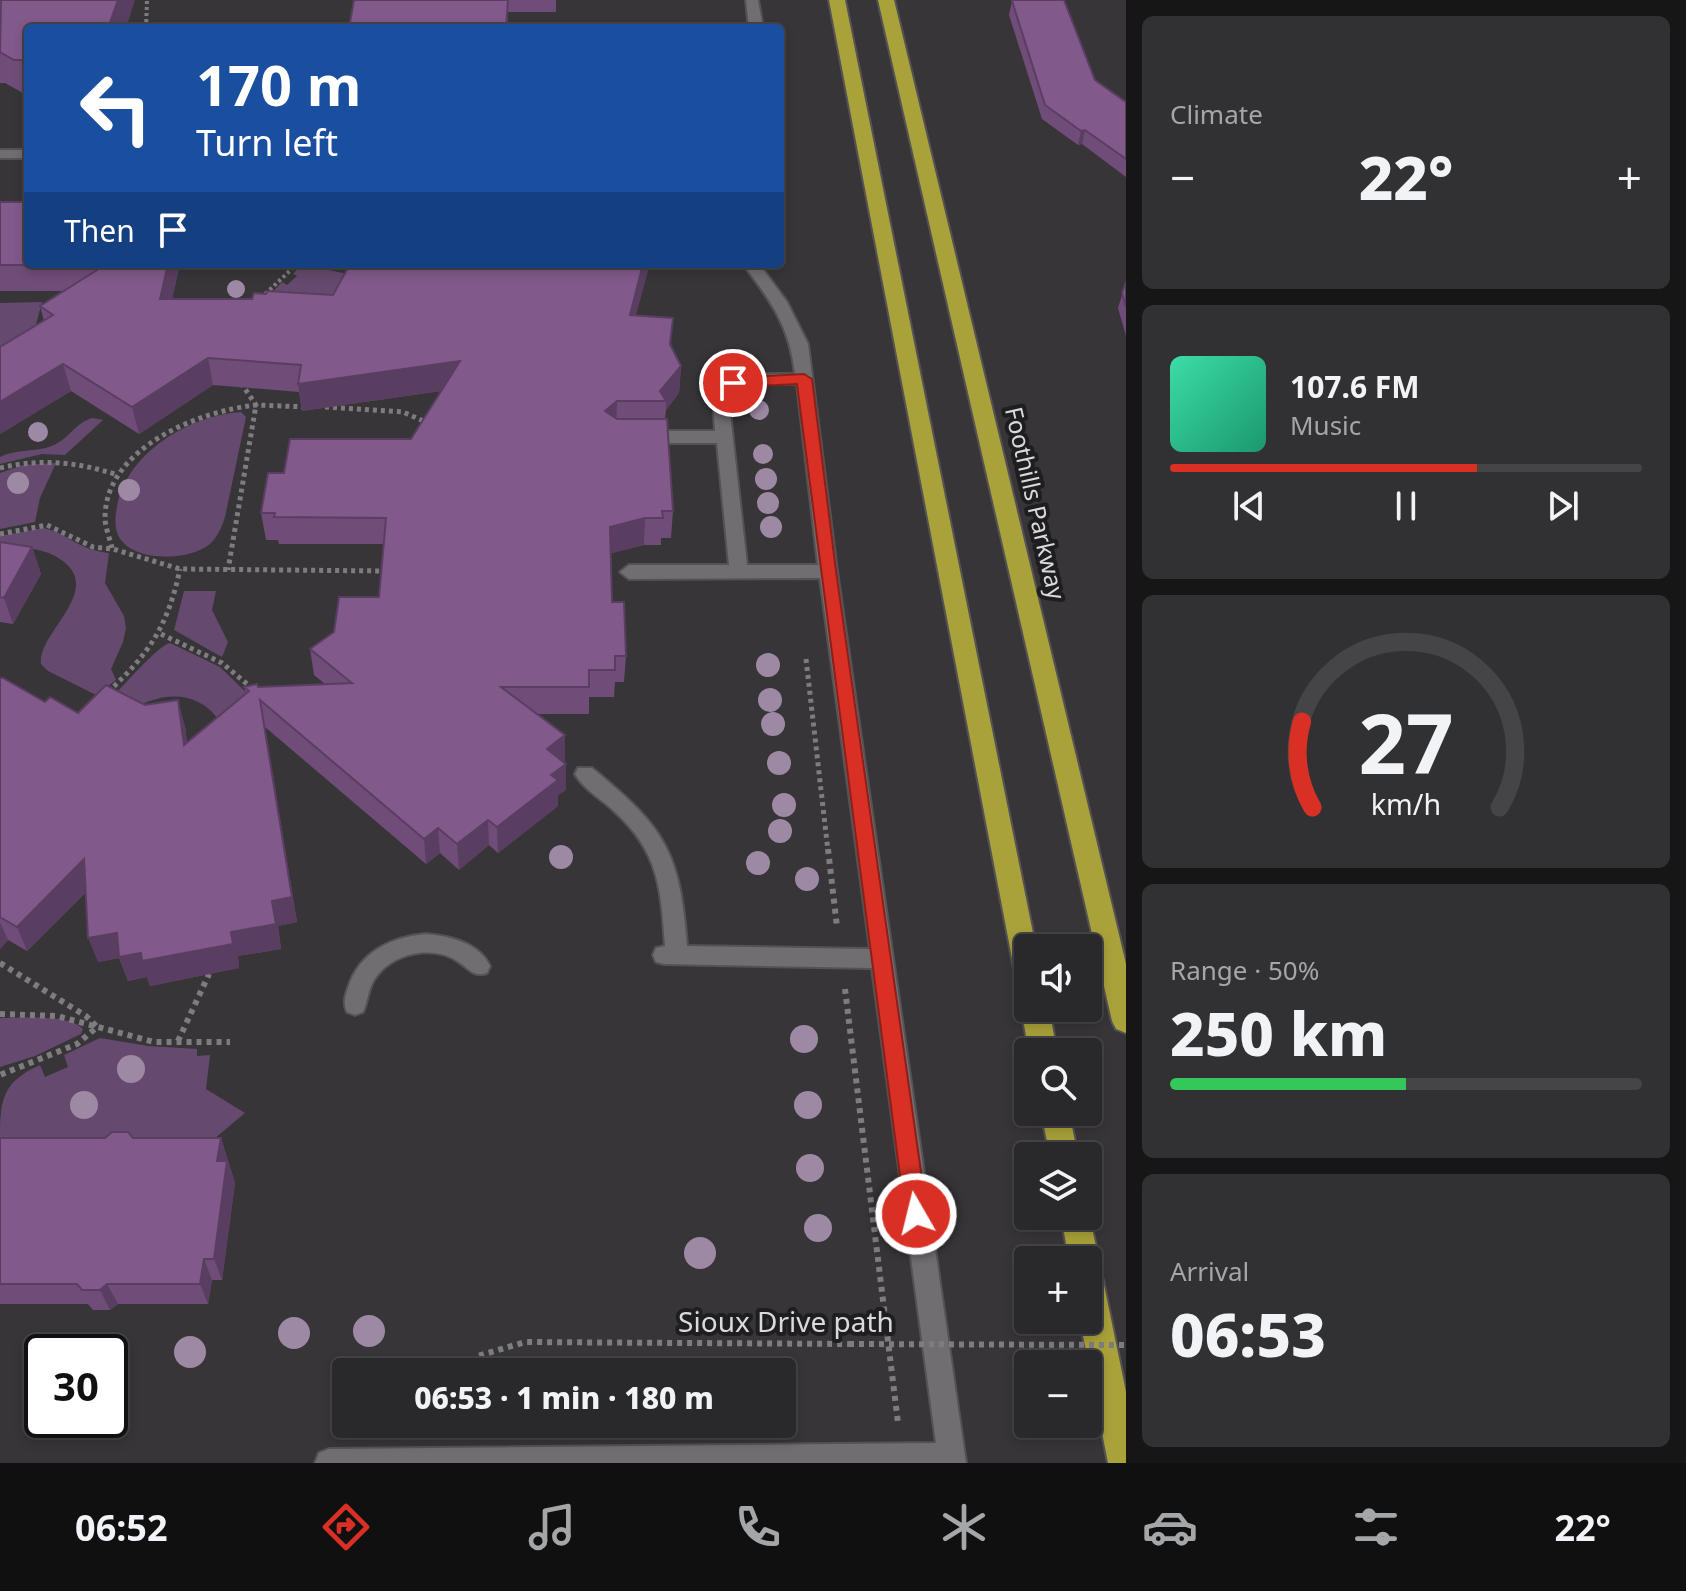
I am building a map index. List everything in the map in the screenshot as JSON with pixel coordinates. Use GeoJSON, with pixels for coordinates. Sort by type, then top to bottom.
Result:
{"type":"FeatureCollection","features":[{"type":"Feature","properties":{"kind":"highway"},"geometry":{"type":"LineString","coordinates":[[837,0],[1020,934]]}},
{"type":"Feature","properties":{"kind":"highway","name":"Foothills Parkway"},"geometry":{"type":"LineString","coordinates":[[886,0],[1126,1021]]}},
{"type":"Feature","properties":{"kind":"highway"},"geometry":{"type":"LineString","coordinates":[[1099,1334],[1124,1463]]}},
{"type":"Feature","properties":{"kind":"street"},"geometry":{"type":"LineString","coordinates":[[752,0],[755,24]]}},
{"type":"Feature","properties":{"kind":"street"},"geometry":{"type":"LineString","coordinates":[[0,154],[24,154]]}},
{"type":"Feature","properties":{"kind":"street"},"geometry":{"type":"LineString","coordinates":[[329,1463],[952,1459],[828,571],[800,344],[786,311],[755,268]]}},
{"type":"Feature","properties":{"kind":"street"},"geometry":{"type":"LineString","coordinates":[[739,572],[721,401],[725,389],[733,383],[804,379]]}},
{"type":"Feature","properties":{"kind":"street"},"geometry":{"type":"LineString","coordinates":[[631,437],[724,437]]}},
{"type":"Feature","properties":{"kind":"street"},"geometry":{"type":"LineString","coordinates":[[629,572],[828,571]]}},
{"type":"Feature","properties":{"kind":"street"},"geometry":{"type":"LineString","coordinates":[[585,774],[636,816],[664,856],[673,897],[670,955],[881,959]]}},
{"type":"Feature","properties":{"kind":"street"},"geometry":{"type":"LineString","coordinates":[[355,1005],[360,982],[372,965],[389,953],[411,945],[433,943],[455,948],[479,966]]}},
{"type":"Feature","properties":{"kind":"path"},"geometry":{"type":"LineString","coordinates":[[146,24],[147,0]]}},
{"type":"Feature","properties":{"kind":"path"},"geometry":{"type":"LineString","coordinates":[[267,304],[258,302],[293,268]]}},
{"type":"Feature","properties":{"kind":"path"},"geometry":{"type":"LineString","coordinates":[[228,570],[256,405],[238,380]]}},
{"type":"Feature","properties":{"kind":"path"},"geometry":{"type":"LineString","coordinates":[[113,549],[106,517],[108,501],[118,475],[148,445],[188,421],[215,411],[256,405],[387,409],[403,412],[436,427]]}},
{"type":"Feature","properties":{"kind":"path"},"geometry":{"type":"LineString","coordinates":[[0,468],[41,459],[67,459],[118,475]]}},
{"type":"Feature","properties":{"kind":"path"},"geometry":{"type":"LineString","coordinates":[[0,534],[47,525],[93,547],[113,549],[180,569],[390,571]]}},
{"type":"Feature","properties":{"kind":"path"},"geometry":{"type":"LineString","coordinates":[[99,700],[145,658],[161,634],[180,569]]}},
{"type":"Feature","properties":{"kind":"path"},"geometry":{"type":"LineString","coordinates":[[161,634],[222,663],[262,700]]}},
{"type":"Feature","properties":{"kind":"path"},"geometry":{"type":"LineString","coordinates":[[804,647],[890,1370],[898,1425],[908,1458]]}},
{"type":"Feature","properties":{"kind":"path"},"geometry":{"type":"LineString","coordinates":[[0,963],[86,1016],[97,1027]]}},
{"type":"Feature","properties":{"kind":"path"},"geometry":{"type":"LineString","coordinates":[[178,1041],[209,974]]}},
{"type":"Feature","properties":{"kind":"path"},"geometry":{"type":"LineString","coordinates":[[0,1014],[57,1016],[136,1039],[230,1042]]}},
{"type":"Feature","properties":{"kind":"path"},"geometry":{"type":"LineString","coordinates":[[0,1075],[77,1044],[97,1027]]}},
{"type":"Feature","properties":{"kind":"path","name":"Sioux Drive path"},"geometry":{"type":"LineString","coordinates":[[474,1358],[491,1350],[525,1342],[1126,1345]]}},
{"type":"Feature","properties":{"kind":"shaded area"},"geometry":{"type":"Polygon","coordinates":[[[298,268],[320,268],[361,277],[346,304],[270,295],[282,282],[287,285],[297,276],[293,274],[298,268]]]}},
{"type":"Feature","properties":{"kind":"shaded area"},"geometry":{"type":"Polygon","coordinates":[[[42,302],[28,354],[0,370],[0,303],[42,302]]]}},
{"type":"Feature","properties":{"kind":"shaded area"},"geometry":{"type":"Polygon","coordinates":[[[241,412],[246,417],[225,517],[213,541],[189,554],[163,557],[149,555],[126,545],[117,533],[116,514],[123,488],[133,470],[163,440],[182,429],[221,415],[241,412]]]}},
{"type":"Feature","properties":{"kind":"shaded area"},"geometry":{"type":"Polygon","coordinates":[[[93,418],[103,420],[65,455],[42,454],[0,464],[0,457],[7,454],[56,444],[93,418]]]}},
{"type":"Feature","properties":{"kind":"shaded area"},"geometry":{"type":"Polygon","coordinates":[[[56,463],[40,498],[35,522],[0,529],[0,473],[23,465],[56,463]]]}},
{"type":"Feature","properties":{"kind":"shaded area"},"geometry":{"type":"Polygon","coordinates":[[[44,528],[81,545],[109,553],[105,583],[124,616],[126,628],[111,669],[116,680],[96,695],[48,671],[41,664],[49,638],[74,595],[76,581],[70,568],[49,553],[0,543],[0,536],[44,528]]]}},
{"type":"Feature","properties":{"kind":"shaded area"},"geometry":{"type":"Polygon","coordinates":[[[184,591],[216,591],[212,610],[228,642],[222,657],[174,630],[184,591]]]}},
{"type":"Feature","properties":{"kind":"shaded area"},"geometry":{"type":"Polygon","coordinates":[[[170,643],[220,667],[258,704],[218,719],[202,704],[182,697],[160,698],[139,706],[114,695],[151,657],[170,643]]]}},
{"type":"Feature","properties":{"kind":"shaded area"},"geometry":{"type":"Polygon","coordinates":[[[0,1018],[56,1019],[77,1024],[83,1029],[81,1034],[35,1056],[0,1067],[0,1018]]]}},
{"type":"Feature","properties":{"kind":"shaded area"},"geometry":{"type":"Polygon","coordinates":[[[100,1038],[148,1046],[197,1049],[197,1056],[210,1055],[206,1089],[245,1113],[208,1144],[0,1144],[2,1105],[17,1079],[40,1065],[45,1077],[68,1067],[64,1055],[100,1038]]]}},
{"type":"Feature","properties":{"kind":"building"},"geometry":{"type":"Polygon","coordinates":[[[1,0],[118,0],[109,24],[24,24],[24,60],[14,60],[0,52],[1,0]]]}},
{"type":"Feature","properties":{"kind":"building"},"geometry":{"type":"Polygon","coordinates":[[[354,0],[508,0],[506,24],[350,24],[354,0]]]}},
{"type":"Feature","properties":{"kind":"building"},"geometry":{"type":"Polygon","coordinates":[[[1012,0],[1064,0],[1095,80],[1126,102],[1126,159],[1045,105],[1012,0]]]}},
{"type":"Feature","properties":{"kind":"building"},"geometry":{"type":"Polygon","coordinates":[[[0,202],[24,202],[24,265],[0,265],[0,202]]]}},
{"type":"Feature","properties":{"kind":"building"},"geometry":{"type":"Polygon","coordinates":[[[100,268],[167,268],[160,299],[252,299],[254,293],[266,294],[267,291],[333,295],[348,268],[642,268],[630,315],[673,318],[670,344],[681,366],[660,391],[666,401],[617,401],[605,411],[617,419],[667,419],[673,511],[662,511],[663,518],[645,518],[610,527],[612,602],[624,602],[626,656],[615,656],[615,670],[589,670],[589,687],[501,687],[565,735],[547,749],[566,764],[551,775],[558,780],[497,827],[488,820],[457,844],[438,828],[424,839],[260,700],[292,897],[272,901],[276,924],[231,932],[233,944],[142,961],[141,953],[119,957],[117,933],[88,938],[84,859],[17,927],[0,917],[0,678],[45,702],[50,697],[78,713],[106,685],[145,705],[178,700],[184,745],[249,691],[244,687],[257,684],[258,687],[352,683],[310,649],[334,632],[339,597],[379,597],[386,518],[274,517],[275,513],[261,513],[268,473],[284,473],[290,439],[411,439],[460,361],[298,384],[301,365],[208,358],[132,407],[63,364],[0,402],[0,347],[53,315],[40,306],[100,268]]]}},
{"type":"Feature","properties":{"kind":"building"},"geometry":{"type":"Polygon","coordinates":[[[1126,282],[1126,307],[1122,293],[1126,282]]]}},
{"type":"Feature","properties":{"kind":"building"},"geometry":{"type":"Polygon","coordinates":[[[0,542],[32,547],[4,598],[0,597],[0,542]]]}},
{"type":"Feature","properties":{"kind":"building"},"geometry":{"type":"Polygon","coordinates":[[[112,1132],[128,1132],[133,1138],[221,1138],[217,1161],[227,1161],[214,1259],[204,1259],[200,1284],[107,1284],[100,1290],[82,1290],[77,1284],[0,1284],[0,1138],[105,1138],[112,1132]]]}},
{"type":"Feature","properties":{"kind":"route"},"geometry":{"type":"LineString","coordinates":[[733,383],[804,379],[916,1214]]}}]}
